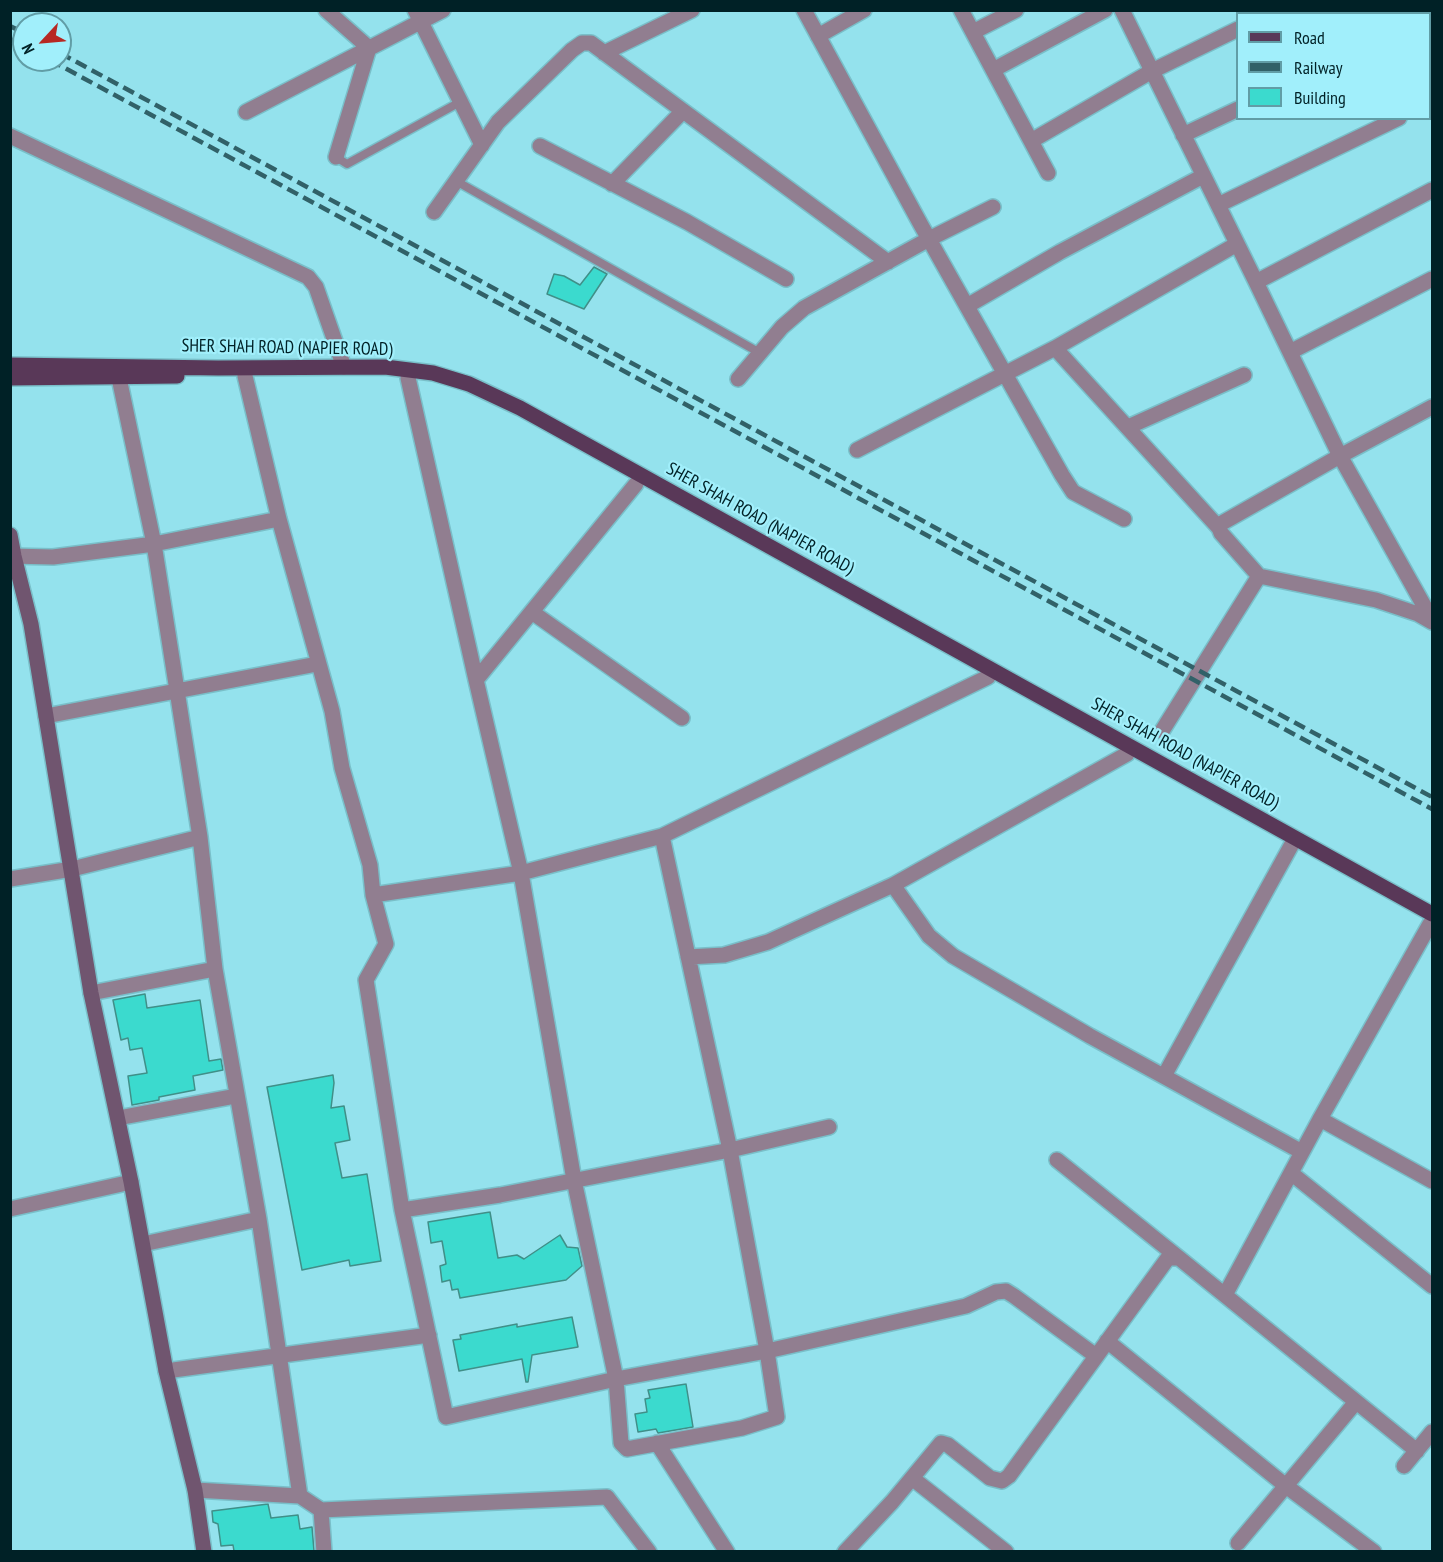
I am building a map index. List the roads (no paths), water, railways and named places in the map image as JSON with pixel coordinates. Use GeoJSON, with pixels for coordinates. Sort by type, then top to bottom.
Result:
{"type":"FeatureCollection","features":[{"type":"Feature","properties":{"kind":"main road","name":"SHER SHAH ROAD (NAPIER ROAD)"},"geometry":{"type":"LineString","coordinates":[[10,365],[218,368],[385,367],[433,373],[469,384],[520,408],[1431,919]]}},
{"type":"Feature","properties":{"kind":"main road","name":"SHER SHAH ROAD (NAPIER ROAD)"},"geometry":{"type":"LineString","coordinates":[[10,378],[202,376],[218,368]]}},
{"type":"Feature","properties":{"kind":"main road"},"geometry":{"type":"LineString","coordinates":[[10,535],[12,556],[31,624],[91,993],[131,1182],[166,1371],[195,1490],[204,1551]]}},
{"type":"Feature","properties":{"kind":"street"},"geometry":{"type":"LineString","coordinates":[[326,10],[369,48]]}},
{"type":"Feature","properties":{"kind":"street"},"geometry":{"type":"LineString","coordinates":[[246,111],[369,48],[417,16],[443,10]]}},
{"type":"Feature","properties":{"kind":"street"},"geometry":{"type":"LineString","coordinates":[[604,53],[692,10]]}},
{"type":"Feature","properties":{"kind":"street"},"geometry":{"type":"LineString","coordinates":[[804,10],[929,239],[1073,492],[1124,519]]}},
{"type":"Feature","properties":{"kind":"street"},"geometry":{"type":"LineString","coordinates":[[818,36],[864,10]]}},
{"type":"Feature","properties":{"kind":"street"},"geometry":{"type":"LineString","coordinates":[[961,10],[1048,173]]}},
{"type":"Feature","properties":{"kind":"street"},"geometry":{"type":"LineString","coordinates":[[973,32],[1016,10]]}},
{"type":"Feature","properties":{"kind":"street"},"geometry":{"type":"LineString","coordinates":[[993,70],[1105,10]]}},
{"type":"Feature","properties":{"kind":"street"},"geometry":{"type":"LineString","coordinates":[[1122,10],[1340,456],[1427,598],[1432,621]]}},
{"type":"Feature","properties":{"kind":"street"},"geometry":{"type":"LineString","coordinates":[[417,16],[482,145]]}},
{"type":"Feature","properties":{"kind":"street"},"geometry":{"type":"LineString","coordinates":[[1031,141],[1152,71],[1236,30]]}},
{"type":"Feature","properties":{"kind":"street"},"geometry":{"type":"LineString","coordinates":[[434,212],[498,122],[572,50],[582,43],[591,43],[888,262]]}},
{"type":"Feature","properties":{"kind":"street"},"geometry":{"type":"LineString","coordinates":[[336,157],[369,48]]}},
{"type":"Feature","properties":{"kind":"street"},"geometry":{"type":"LineString","coordinates":[[1183,135],[1236,110]]}},
{"type":"Feature","properties":{"kind":"street"},"geometry":{"type":"LineString","coordinates":[[612,184],[683,111]]}},
{"type":"Feature","properties":{"kind":"street"},"geometry":{"type":"LineString","coordinates":[[1218,205],[1395,120]]}},
{"type":"Feature","properties":{"kind":"street"},"geometry":{"type":"LineString","coordinates":[[10,136],[308,277],[316,287],[344,367]]}},
{"type":"Feature","properties":{"kind":"street"},"geometry":{"type":"LineString","coordinates":[[540,146],[687,222],[786,279]]}},
{"type":"Feature","properties":{"kind":"street"},"geometry":{"type":"LineString","coordinates":[[967,306],[1060,252],[1203,176]]}},
{"type":"Feature","properties":{"kind":"street"},"geometry":{"type":"LineString","coordinates":[[1256,282],[1432,190]]}},
{"type":"Feature","properties":{"kind":"street"},"geometry":{"type":"LineString","coordinates":[[738,379],[782,327],[804,308],[929,239],[993,207]]}},
{"type":"Feature","properties":{"kind":"street"},"geometry":{"type":"LineString","coordinates":[[857,450],[1055,348],[1237,244]]}},
{"type":"Feature","properties":{"kind":"street"},"geometry":{"type":"LineString","coordinates":[[1290,352],[1432,279]]}},
{"type":"Feature","properties":{"kind":"street"},"geometry":{"type":"LineString","coordinates":[[1055,348],[1219,528],[1259,576],[1376,600],[1432,621]]}},
{"type":"Feature","properties":{"kind":"street"},"geometry":{"type":"LineString","coordinates":[[1128,427],[1244,375]]}},
{"type":"Feature","properties":{"kind":"street"},"geometry":{"type":"LineString","coordinates":[[245,376],[279,519],[317,664],[332,711],[342,768],[370,865],[373,896],[386,944],[366,980],[402,1210],[446,1417],[616,1378],[767,1351],[966,1306],[996,1292],[1006,1291],[1096,1356]]}},
{"type":"Feature","properties":{"kind":"street"},"geometry":{"type":"LineString","coordinates":[[119,378],[154,544],[200,837],[215,969],[259,1219],[300,1496]]}},
{"type":"Feature","properties":{"kind":"street"},"geometry":{"type":"LineString","coordinates":[[408,378],[521,873],[574,1180],[616,1378],[621,1443],[627,1449],[742,1428],[777,1417],[730,1150],[662,836]]}},
{"type":"Feature","properties":{"kind":"street"},"geometry":{"type":"LineString","coordinates":[[1219,528],[1222,524],[1340,456],[1432,407]]}},
{"type":"Feature","properties":{"kind":"street"},"geometry":{"type":"LineString","coordinates":[[476,680],[636,484]]}},
{"type":"Feature","properties":{"kind":"street"},"geometry":{"type":"LineString","coordinates":[[12,556],[53,557],[154,544],[279,519]]}},
{"type":"Feature","properties":{"kind":"street"},"geometry":{"type":"LineString","coordinates":[[1162,730],[1259,576]]}},
{"type":"Feature","properties":{"kind":"street"},"geometry":{"type":"LineString","coordinates":[[532,612],[682,718]]}},
{"type":"Feature","properties":{"kind":"street"},"geometry":{"type":"LineString","coordinates":[[46,716],[317,664]]}},
{"type":"Feature","properties":{"kind":"street"},"geometry":{"type":"LineString","coordinates":[[373,896],[521,873],[662,836],[988,677]]}},
{"type":"Feature","properties":{"kind":"street"},"geometry":{"type":"LineString","coordinates":[[688,957],[723,955],[768,942],[893,885],[1127,754]]}},
{"type":"Feature","properties":{"kind":"street"},"geometry":{"type":"LineString","coordinates":[[10,879],[72,868],[200,837]]}},
{"type":"Feature","properties":{"kind":"street"},"geometry":{"type":"LineString","coordinates":[[1164,1076],[1292,844]]}},
{"type":"Feature","properties":{"kind":"street"},"geometry":{"type":"LineString","coordinates":[[893,885],[929,936],[952,956],[1090,1036],[1302,1152]]}},
{"type":"Feature","properties":{"kind":"street"},"geometry":{"type":"LineString","coordinates":[[1225,1295],[1431,919]]}},
{"type":"Feature","properties":{"kind":"street"},"geometry":{"type":"LineString","coordinates":[[91,993],[215,969]]}},
{"type":"Feature","properties":{"kind":"street"},"geometry":{"type":"LineString","coordinates":[[118,1118],[236,1096]]}},
{"type":"Feature","properties":{"kind":"street"},"geometry":{"type":"LineString","coordinates":[[1320,1119],[1432,1181]]}},
{"type":"Feature","properties":{"kind":"street"},"geometry":{"type":"LineString","coordinates":[[402,1210],[500,1195],[730,1150],[829,1127]]}},
{"type":"Feature","properties":{"kind":"street"},"geometry":{"type":"LineString","coordinates":[[1057,1160],[1417,1451]]}},
{"type":"Feature","properties":{"kind":"street"},"geometry":{"type":"LineString","coordinates":[[1291,1173],[1432,1286]]}},
{"type":"Feature","properties":{"kind":"street"},"geometry":{"type":"LineString","coordinates":[[10,1209],[131,1182]]}},
{"type":"Feature","properties":{"kind":"street"},"geometry":{"type":"LineString","coordinates":[[143,1244],[259,1219]]}},
{"type":"Feature","properties":{"kind":"street"},"geometry":{"type":"LineString","coordinates":[[845,1551],[892,1502],[941,1443],[948,1445],[990,1478],[1002,1481],[1009,1476],[1161,1265],[1168,1258],[1179,1258]]}},
{"type":"Feature","properties":{"kind":"street"},"geometry":{"type":"LineString","coordinates":[[166,1371],[429,1335]]}},
{"type":"Feature","properties":{"kind":"street"},"geometry":{"type":"LineString","coordinates":[[1107,1341],[1286,1486],[1374,1551]]}},
{"type":"Feature","properties":{"kind":"street"},"geometry":{"type":"LineString","coordinates":[[1238,1543],[1356,1402]]}},
{"type":"Feature","properties":{"kind":"street"},"geometry":{"type":"LineString","coordinates":[[1404,1466],[1432,1432]]}},
{"type":"Feature","properties":{"kind":"street"},"geometry":{"type":"LineString","coordinates":[[657,1443],[727,1551]]}},
{"type":"Feature","properties":{"kind":"street"},"geometry":{"type":"LineString","coordinates":[[912,1478],[1006,1551]]}},
{"type":"Feature","properties":{"kind":"street"},"geometry":{"type":"LineString","coordinates":[[195,1490],[300,1496],[321,1510],[607,1497],[649,1551]]}},
{"type":"Feature","properties":{"kind":"street"},"geometry":{"type":"LineString","coordinates":[[321,1510],[324,1551]]}},
{"type":"Feature","properties":{"kind":"lane"},"geometry":{"type":"LineString","coordinates":[[336,157],[347,164],[460,102]]}},
{"type":"Feature","properties":{"kind":"lane"},"geometry":{"type":"LineString","coordinates":[[456,181],[760,352]]}},
{"type":"Feature","properties":{"kind":"railway"},"geometry":{"type":"LineString","coordinates":[[72,60],[1432,797]]}},
{"type":"Feature","properties":{"kind":"railway"},"geometry":{"type":"LineString","coordinates":[[72,72],[1432,809]]}}]}
